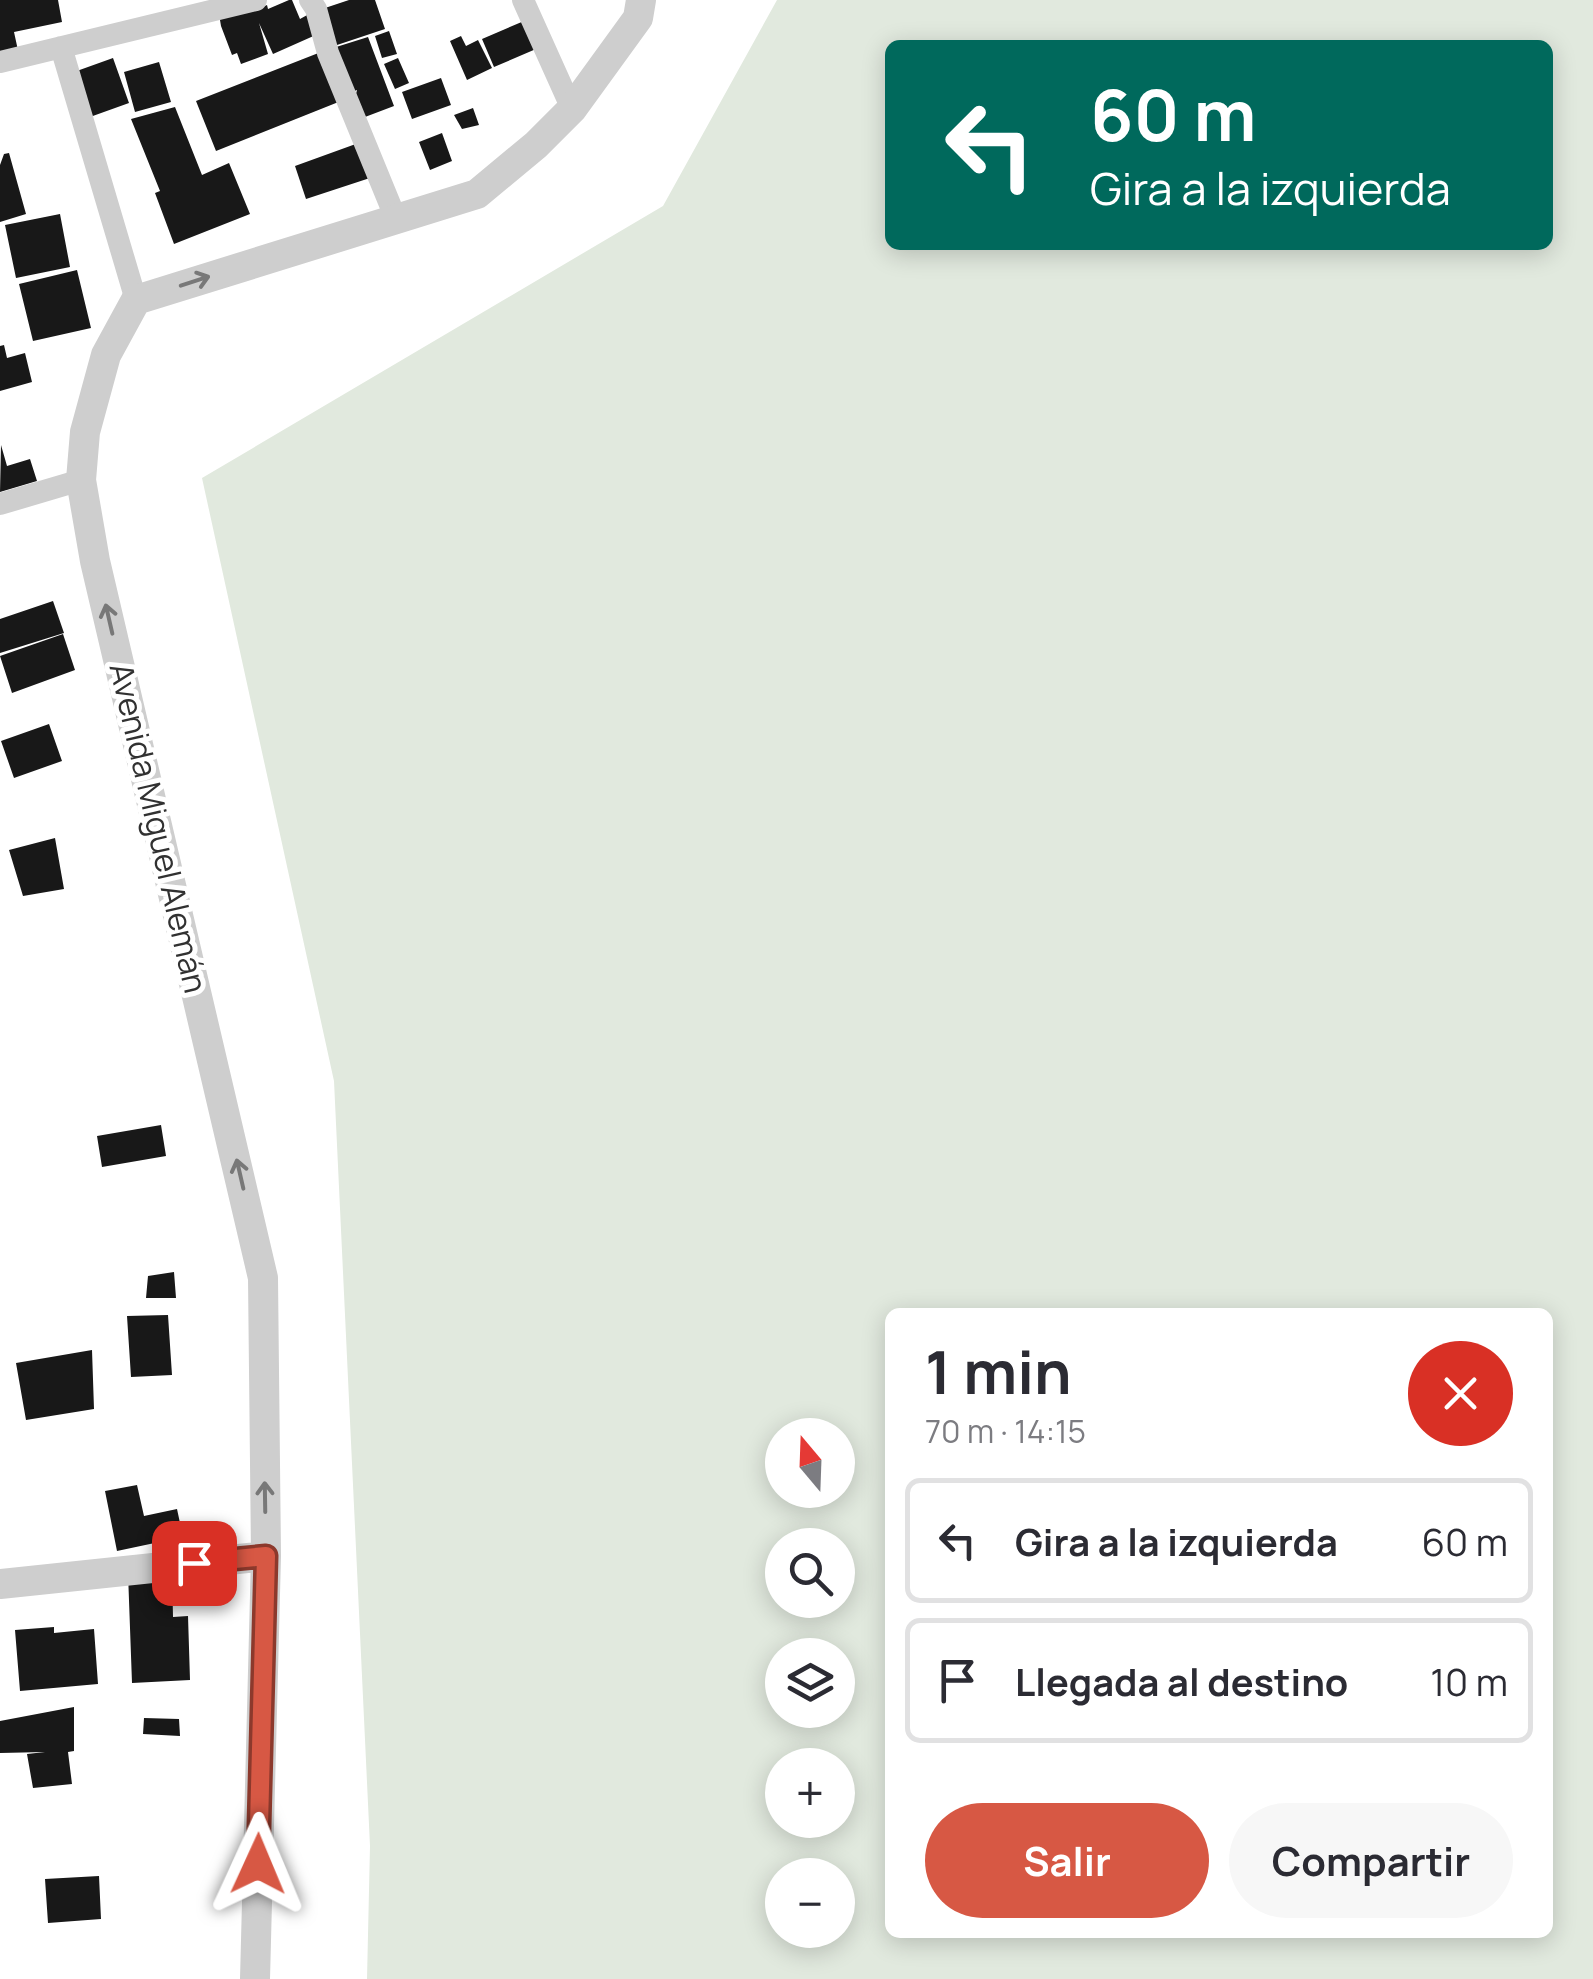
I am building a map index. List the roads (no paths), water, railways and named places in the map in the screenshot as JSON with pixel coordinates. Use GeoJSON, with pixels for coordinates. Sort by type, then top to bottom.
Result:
{"type":"FeatureCollection","features":[{"type":"Feature","properties":{"kind":"street"},"geometry":{"type":"LineString","coordinates":[[0,62],[256,0]]}},
{"type":"Feature","properties":{"kind":"street"},"geometry":{"type":"LineString","coordinates":[[523,0],[572,109]]}},
{"type":"Feature","properties":{"kind":"street"},"geometry":{"type":"LineString","coordinates":[[61,46],[136,300],[477,194],[572,109],[638,18],[642,0]]}},
{"type":"Feature","properties":{"kind":"street"},"geometry":{"type":"LineString","coordinates":[[313,4],[328,53],[396,219]]}},
{"type":"Feature","properties":{"kind":"street","name":"Avenida Miguel Alemán"},"geometry":{"type":"LineString","coordinates":[[136,300],[106,355],[85,432],[80,480],[95,561],[263,1278],[266,1556],[255,1979]]}},
{"type":"Feature","properties":{"kind":"street"},"geometry":{"type":"LineString","coordinates":[[0,504],[80,480]]}},
{"type":"Feature","properties":{"kind":"street"},"geometry":{"type":"LineString","coordinates":[[0,1584],[266,1556]]}}]}
